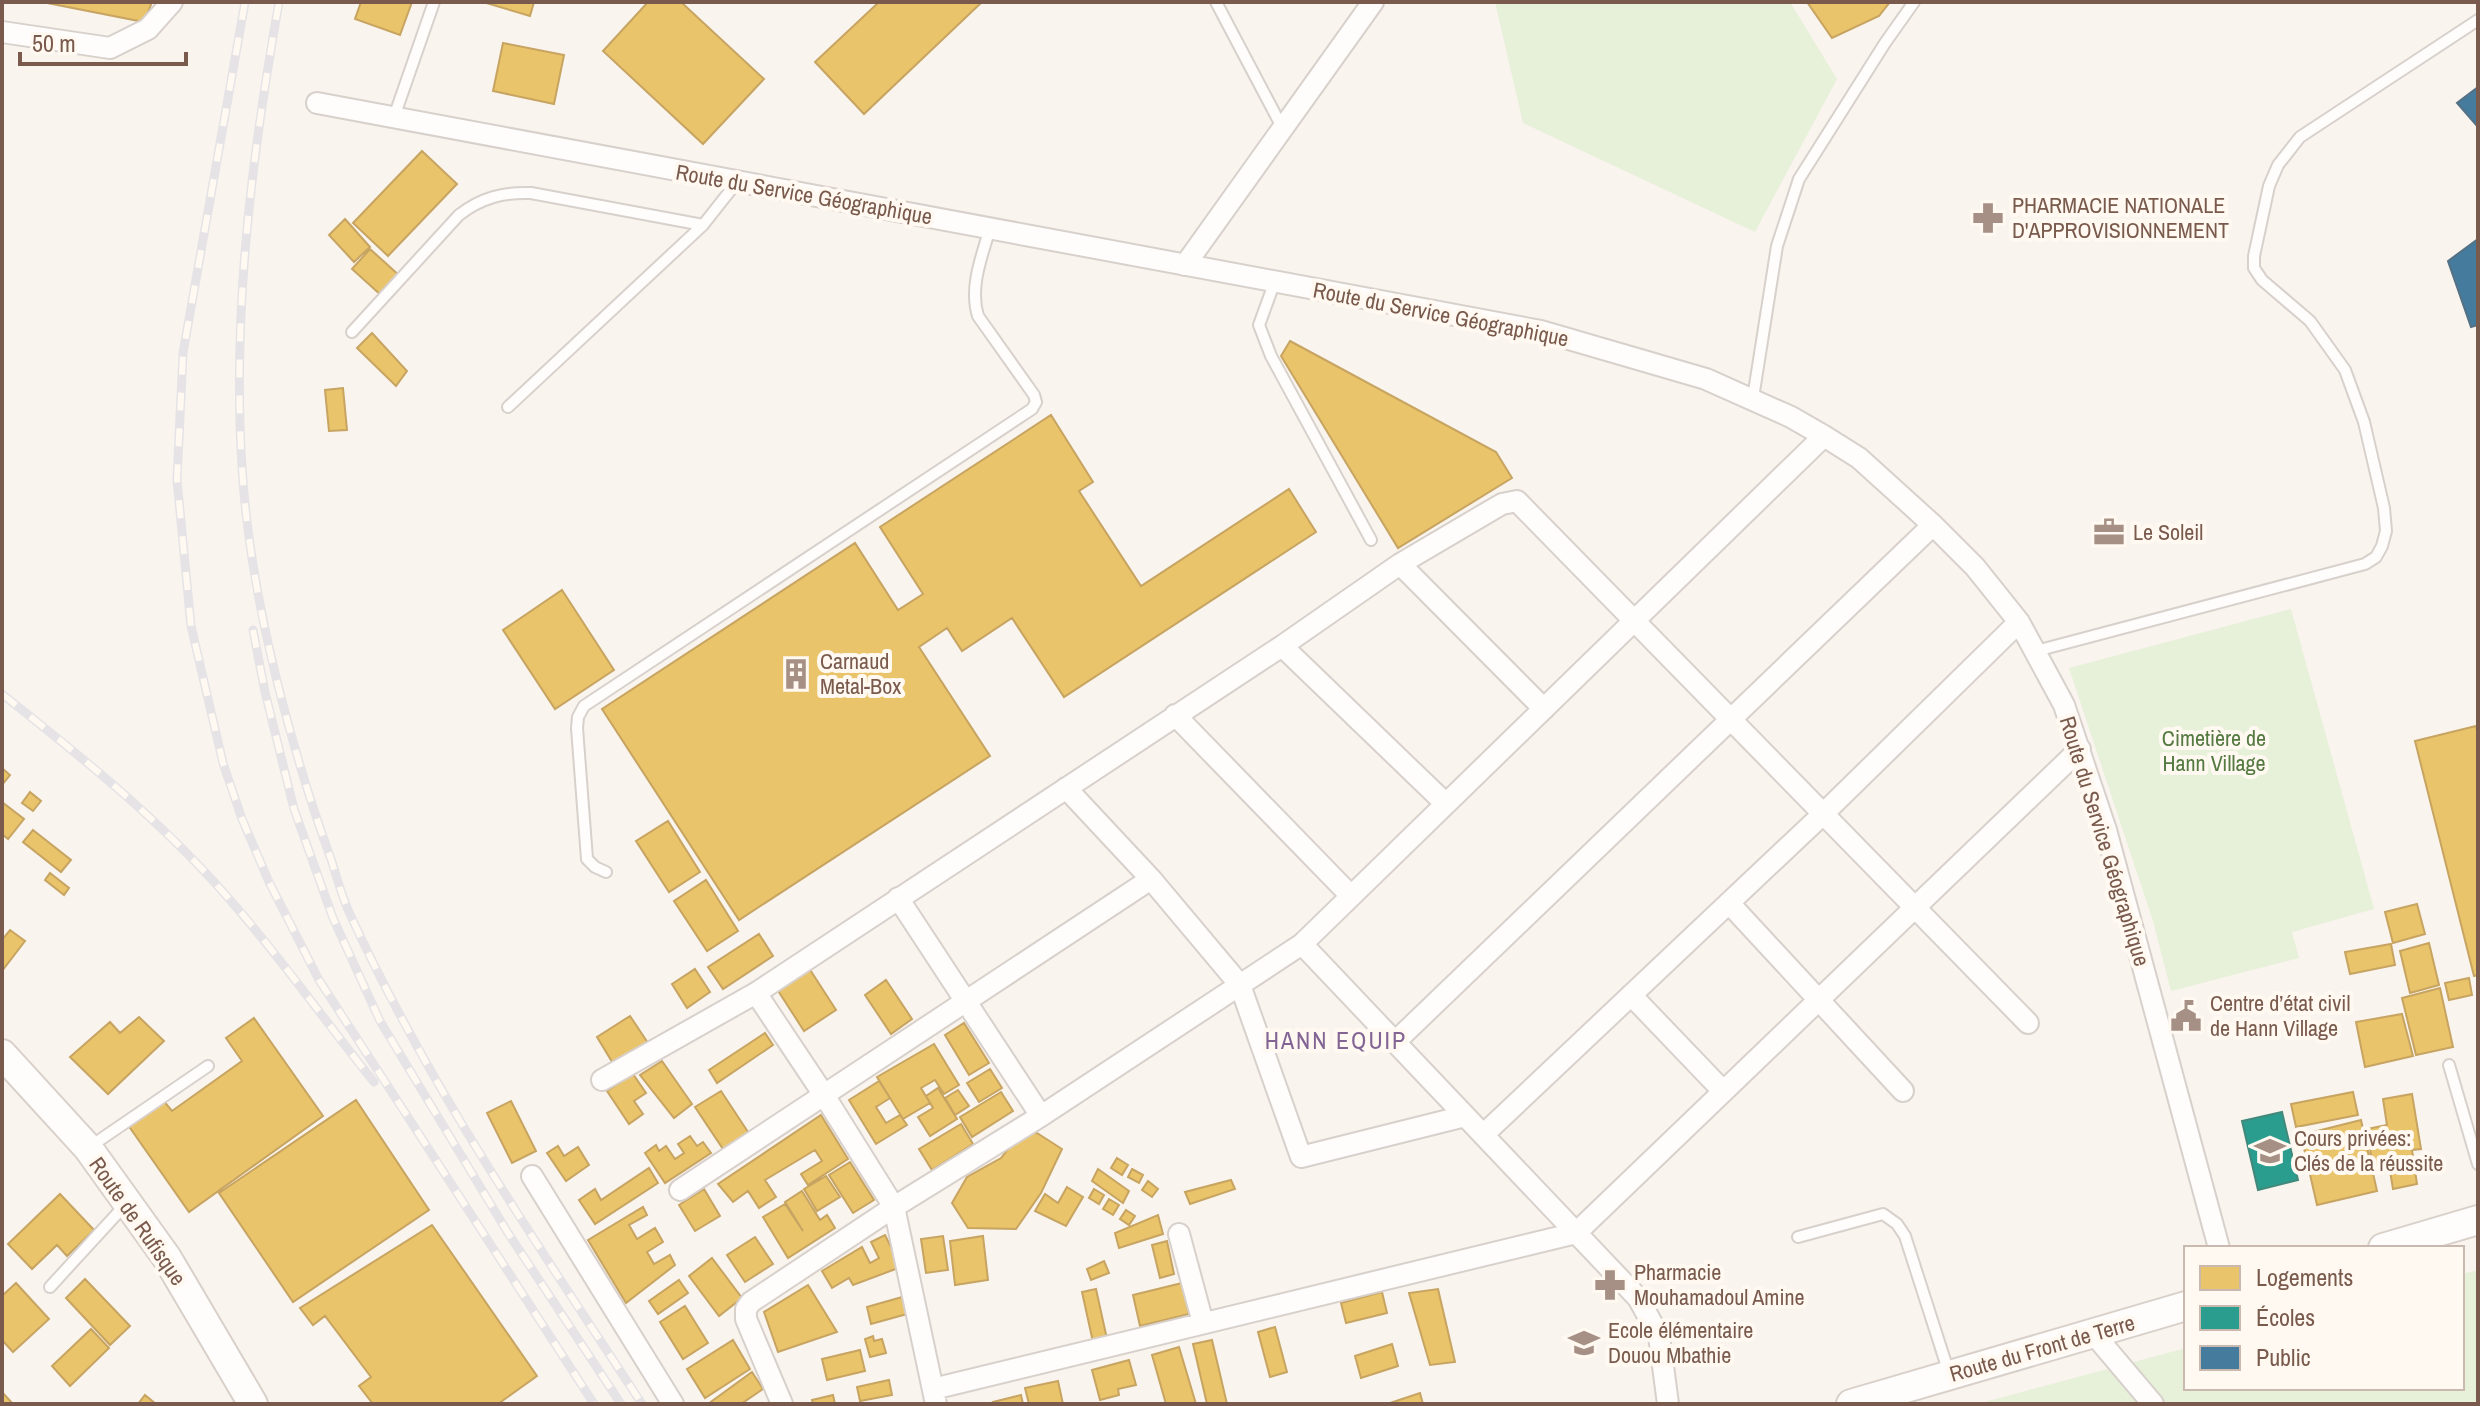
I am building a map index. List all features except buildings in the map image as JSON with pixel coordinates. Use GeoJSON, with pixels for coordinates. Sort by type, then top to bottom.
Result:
{"type":"FeatureCollection","features":[{"type":"Feature","properties":{"kind":"main road","name":"Route de Rufisque"},"geometry":{"type":"LineString","coordinates":[[2,1054],[88,1148],[127,1202],[167,1258],[253,1404]]}},
{"type":"Feature","properties":{"kind":"main road"},"geometry":{"type":"LineString","coordinates":[[2390,1246],[2478,1220]]}},
{"type":"Feature","properties":{"kind":"main road","name":"Route du Front de Terre"},"geometry":{"type":"LineString","coordinates":[[1851,1404],[2184,1307]]}},
{"type":"Feature","properties":{"kind":"street"},"geometry":{"type":"LineString","coordinates":[[2,32],[110,48],[148,29],[172,2]]}},
{"type":"Feature","properties":{"kind":"street"},"geometry":{"type":"LineString","coordinates":[[1185,265],[1373,2]]}},
{"type":"Feature","properties":{"kind":"street","name":"Route du Service Géographique"},"geometry":{"type":"LineString","coordinates":[[317,103],[1541,331],[1706,379],[1753,398],[1824,436],[1859,458],[1975,567],[2019,622],[2064,705],[2106,830],[2218,1246]]}},
{"type":"Feature","properties":{"kind":"street"},"geometry":{"type":"LineString","coordinates":[[782,1404],[746,1319],[746,1309],[759,1297],[894,1207],[1041,1116],[1302,944],[1824,436]]}},
{"type":"Feature","properties":{"kind":"street"},"geometry":{"type":"LineString","coordinates":[[602,1080],[756,993],[1282,646],[1400,564],[1502,504],[1517,501],[2028,1023]]}},
{"type":"Feature","properties":{"kind":"street"},"geometry":{"type":"LineString","coordinates":[[1395,1042],[1933,525]]}},
{"type":"Feature","properties":{"kind":"street"},"geometry":{"type":"LineString","coordinates":[[1400,564],[1544,709]]}},
{"type":"Feature","properties":{"kind":"street"},"geometry":{"type":"LineString","coordinates":[[1483,1135],[1823,814],[2019,622]]}},
{"type":"Feature","properties":{"kind":"street"},"geometry":{"type":"LineString","coordinates":[[1282,646],[1446,804]]}},
{"type":"Feature","properties":{"kind":"street"},"geometry":{"type":"LineString","coordinates":[[1175,715],[1351,896]]}},
{"type":"Feature","properties":{"kind":"street"},"geometry":{"type":"LineString","coordinates":[[756,993],[894,1207],[934,1396],[1203,1323],[1576,1233],[2080,749]]}},
{"type":"Feature","properties":{"kind":"street"},"geometry":{"type":"LineString","coordinates":[[1066,788],[1151,879],[1240,985],[1301,1157],[1465,1116]]}},
{"type":"Feature","properties":{"kind":"street"},"geometry":{"type":"LineString","coordinates":[[680,1190],[1151,879]]}},
{"type":"Feature","properties":{"kind":"street"},"geometry":{"type":"LineString","coordinates":[[898,898],[1041,1116]]}},
{"type":"Feature","properties":{"kind":"street"},"geometry":{"type":"LineString","coordinates":[[1729,903],[1903,1091]]}},
{"type":"Feature","properties":{"kind":"street"},"geometry":{"type":"LineString","coordinates":[[1302,944],[1638,1298],[1659,1336],[1668,1404]]}},
{"type":"Feature","properties":{"kind":"street"},"geometry":{"type":"LineString","coordinates":[[1631,995],[1723,1091]]}},
{"type":"Feature","properties":{"kind":"street"},"geometry":{"type":"LineString","coordinates":[[532,1176],[673,1404]]}},
{"type":"Feature","properties":{"kind":"street"},"geometry":{"type":"LineString","coordinates":[[1179,1234],[1203,1323]]}},
{"type":"Feature","properties":{"kind":"street"},"geometry":{"type":"LineString","coordinates":[[2093,1333],[2153,1404]]}},
{"type":"Feature","properties":{"kind":"lane"},"geometry":{"type":"LineString","coordinates":[[394,118],[434,2]]}},
{"type":"Feature","properties":{"kind":"lane"},"geometry":{"type":"LineString","coordinates":[[1216,2],[1283,129]]}},
{"type":"Feature","properties":{"kind":"lane"},"geometry":{"type":"LineString","coordinates":[[1753,398],[1777,246],[1799,179],[1914,2]]}},
{"type":"Feature","properties":{"kind":"lane"},"geometry":{"type":"LineString","coordinates":[[2036,651],[2365,564],[2376,557],[2386,531],[2384,508],[2364,422],[2345,370],[2310,321],[2262,280],[2254,268],[2254,256],[2269,186],[2278,165],[2300,137],[2478,20]]}},
{"type":"Feature","properties":{"kind":"lane"},"geometry":{"type":"LineString","coordinates":[[508,407],[703,225],[738,182]]}},
{"type":"Feature","properties":{"kind":"lane"},"geometry":{"type":"LineString","coordinates":[[352,332],[459,215],[491,196],[512,192],[531,193],[703,225]]}},
{"type":"Feature","properties":{"kind":"lane"},"geometry":{"type":"LineString","coordinates":[[606,872],[587,859],[577,728],[584,706],[1032,409],[1036,402],[1034,395],[978,316],[974,304],[977,274],[990,228]]}},
{"type":"Feature","properties":{"kind":"lane"},"geometry":{"type":"LineString","coordinates":[[1275,281],[1259,325],[1271,356],[1371,540]]}},
{"type":"Feature","properties":{"kind":"lane"},"geometry":{"type":"LineString","coordinates":[[2449,1065],[2478,1164]]}},
{"type":"Feature","properties":{"kind":"lane"},"geometry":{"type":"LineString","coordinates":[[88,1148],[208,1066]]}},
{"type":"Feature","properties":{"kind":"lane"},"geometry":{"type":"LineString","coordinates":[[50,1287],[127,1202]]}},
{"type":"Feature","properties":{"kind":"lane"},"geometry":{"type":"LineString","coordinates":[[1798,1237],[1883,1214],[1897,1224],[1905,1236],[1949,1375]]}},
{"type":"Feature","properties":{"kind":"green space"},"geometry":{"type":"Polygon","coordinates":[[[1495,2],[1790,2],[1837,79],[1755,232],[1523,123],[1495,2]]]}},
{"type":"Feature","properties":{"kind":"green space","name":"Cimetière de Hann Village"},"geometry":{"type":"Polygon","coordinates":[[[2291,609],[2374,909],[2292,932],[2299,958],[2171,991],[2153,921],[2069,668],[2291,609]]]}},
{"type":"Feature","properties":{"kind":"green space"},"geometry":{"type":"Polygon","coordinates":[[[2478,1270],[2478,1404],[1977,1404],[2184,1349],[2184,1390],[2464,1390],[2464,1274],[2478,1270]]]}},
{"type":"Feature","properties":{"kind":"railway"},"geometry":{"type":"LineString","coordinates":[[245,2],[183,353],[177,480],[191,626],[223,763],[242,819],[269,882],[319,980],[594,1404]]}},
{"type":"Feature","properties":{"kind":"railway"},"geometry":{"type":"LineString","coordinates":[[279,2],[253,175],[240,350],[245,504],[262,616],[279,690],[342,894],[380,977],[486,1164],[642,1404]]}},
{"type":"Feature","properties":{"kind":"railway"},"geometry":{"type":"LineString","coordinates":[[253,630],[294,809],[333,918],[380,1021],[508,1233],[621,1404]]}},
{"type":"Feature","properties":{"kind":"railway"},"geometry":{"type":"LineString","coordinates":[[2,694],[117,788],[198,865],[262,938],[374,1082]]}},
{"type":"Feature","properties":{"kind":"place","name":"PHARMACIE NATIONALE D'APPROVISIONNEMENT"},"geometry":{"type":"Point","coordinates":[1988,218]}},
{"type":"Feature","properties":{"kind":"place","name":"Le Soleil"},"geometry":{"type":"Point","coordinates":[2109,532]}},
{"type":"Feature","properties":{"kind":"place","name":"Carnaud Metal-Box"},"geometry":{"type":"Point","coordinates":[796,674]}},
{"type":"Feature","properties":{"kind":"place","name":"Centre d’état civil de Hann Village"},"geometry":{"type":"Point","coordinates":[2186,1016]}},
{"type":"Feature","properties":{"kind":"place","name":"Cours privées: Clés de la réussite"},"geometry":{"type":"Point","coordinates":[2270,1151]}},
{"type":"Feature","properties":{"kind":"place","name":"Pharmacie Mouhamadoul Amine"},"geometry":{"type":"Point","coordinates":[1610,1285]}},
{"type":"Feature","properties":{"kind":"place","name":"Ecole élémentaire Douou Mbathie"},"geometry":{"type":"Point","coordinates":[1584,1343]}},
{"type":"Feature","properties":{"kind":"district","name":"HANN EQUIP"},"geometry":{"type":"Point","coordinates":[1336,1040]}}]}
